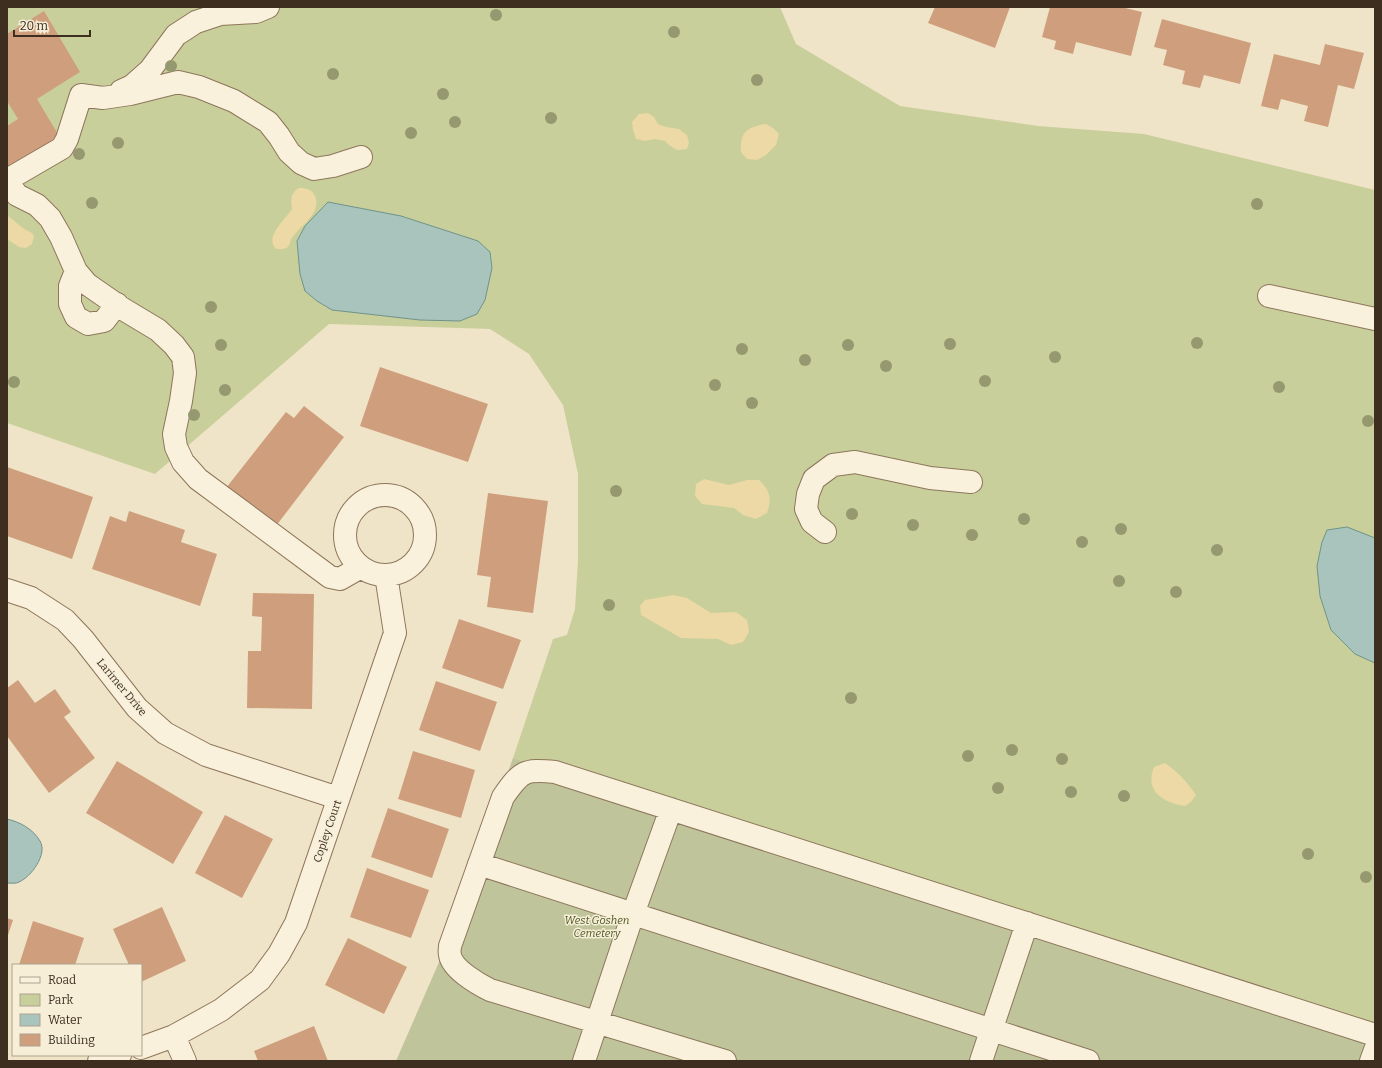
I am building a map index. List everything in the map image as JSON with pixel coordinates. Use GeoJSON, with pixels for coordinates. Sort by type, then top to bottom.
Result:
{"type":"FeatureCollection","features":[{"type":"Feature","properties":{"kind":"street"},"geometry":{"type":"LineString","coordinates":[[103,98],[132,86],[150,70],[176,35],[196,22],[220,14],[256,12],[268,7]]}},
{"type":"Feature","properties":{"kind":"street"},"geometry":{"type":"LineString","coordinates":[[361,157],[332,166],[314,169],[301,163],[289,152],[268,122],[234,102],[199,87],[178,82],[130,94],[103,98],[81,95],[62,148],[7,181],[18,195],[37,205],[50,218],[76,272],[87,284],[158,330],[174,345],[183,357],[185,373],[174,434],[176,447],[183,462],[198,479],[330,577],[340,579],[361,567]]}},
{"type":"Feature","properties":{"kind":"street"},"geometry":{"type":"LineString","coordinates":[[76,272],[70,286],[70,304],[76,317],[88,324],[104,321],[117,304]]}},
{"type":"Feature","properties":{"kind":"street"},"geometry":{"type":"LineString","coordinates":[[1269,296],[1375,319]]}},
{"type":"Feature","properties":{"kind":"street"},"geometry":{"type":"LineString","coordinates":[[825,532],[812,522],[806,509],[808,494],[814,480],[833,465],[855,462],[930,478],[971,482]]}},
{"type":"Feature","properties":{"kind":"street"},"geometry":{"type":"LineString","coordinates":[[378,495],[392,495],[404,500],[415,508],[422,518],[425,531],[424,544],[419,557],[410,566],[399,573],[386,575],[373,574],[361,567],[352,558],[346,546],[345,532],[348,519],[355,508],[366,500],[378,495]]}},
{"type":"Feature","properties":{"kind":"street","name":"Copley Court"},"geometry":{"type":"LineString","coordinates":[[142,1048],[174,1036],[221,1010],[260,980],[279,954],[296,923],[395,633],[386,575]]}},
{"type":"Feature","properties":{"kind":"street","name":"Larimer Drive"},"geometry":{"type":"LineString","coordinates":[[7,590],[31,598],[64,620],[83,639],[137,708],[165,733],[206,755],[338,798]]}},
{"type":"Feature","properties":{"kind":"street"},"geometry":{"type":"LineString","coordinates":[[725,1061],[490,990],[477,984],[465,975],[454,963],[450,956],[450,946],[503,797],[515,779],[528,771],[555,772],[1375,1034]]}},
{"type":"Feature","properties":{"kind":"street"},"geometry":{"type":"LineString","coordinates":[[584,1061],[633,914],[671,809]]}},
{"type":"Feature","properties":{"kind":"street"},"geometry":{"type":"LineString","coordinates":[[479,864],[1088,1061]]}},
{"type":"Feature","properties":{"kind":"street"},"geometry":{"type":"LineString","coordinates":[[981,1061],[1027,923]]}},
{"type":"Feature","properties":{"kind":"street"},"geometry":{"type":"LineString","coordinates":[[174,1036],[185,1061]]}},
{"type":"Feature","properties":{"kind":"street"},"geometry":{"type":"LineString","coordinates":[[1371,1061],[1375,1050]]}},
{"type":"Feature","properties":{"kind":"street"},"geometry":{"type":"LineString","coordinates":[[99,1061],[116,1056]]}},
{"type":"Feature","properties":{"kind":"green space"},"geometry":{"type":"Polygon","coordinates":[[[7,7],[780,7],[796,44],[900,106],[1038,126],[1144,134],[1375,190],[1375,1035],[513,758],[553,639],[567,635],[575,609],[578,560],[578,474],[563,405],[529,354],[490,329],[329,324],[155,474],[7,423],[7,7]]]}},
{"type":"Feature","properties":{"kind":"green space","name":"West Goshen Cemetery"},"geometry":{"type":"Polygon","coordinates":[[[513,758],[1375,1035],[1375,1061],[396,1061],[446,946],[513,758]]]}},
{"type":"Feature","properties":{"kind":"sand"},"geometry":{"type":"Polygon","coordinates":[[[648,113],[654,117],[658,124],[679,129],[687,135],[689,143],[687,149],[677,150],[665,141],[655,139],[645,141],[636,139],[632,122],[639,114],[648,113]]]}},
{"type":"Feature","properties":{"kind":"sand"},"geometry":{"type":"Polygon","coordinates":[[[766,124],[779,134],[776,145],[766,155],[757,160],[747,159],[741,152],[743,135],[749,129],[766,124]]]}},
{"type":"Feature","properties":{"kind":"sand"},"geometry":{"type":"Polygon","coordinates":[[[299,188],[308,189],[314,194],[316,202],[313,214],[291,239],[288,247],[284,249],[276,249],[272,239],[281,223],[292,209],[291,200],[293,194],[299,188]]]}},
{"type":"Feature","properties":{"kind":"sand"},"geometry":{"type":"Polygon","coordinates":[[[7,215],[24,229],[32,233],[34,236],[32,244],[26,248],[19,247],[7,239],[7,215]]]}},
{"type":"Feature","properties":{"kind":"sand"},"geometry":{"type":"Polygon","coordinates":[[[704,479],[729,485],[747,480],[759,480],[766,487],[770,499],[767,513],[756,519],[743,515],[734,508],[702,504],[695,496],[696,484],[704,479]]]}},
{"type":"Feature","properties":{"kind":"sand"},"geometry":{"type":"Polygon","coordinates":[[[673,595],[687,598],[711,613],[736,612],[747,620],[749,632],[743,642],[731,645],[718,639],[681,638],[641,615],[640,606],[645,600],[673,595]]]}},
{"type":"Feature","properties":{"kind":"sand"},"geometry":{"type":"Polygon","coordinates":[[[1165,763],[1182,778],[1196,795],[1191,802],[1185,806],[1163,799],[1154,790],[1152,776],[1154,767],[1165,763]]]}},
{"type":"Feature","properties":{"kind":"water"},"geometry":{"type":"Polygon","coordinates":[[[328,202],[401,216],[478,241],[490,252],[492,268],[485,300],[477,314],[460,321],[420,320],[332,310],[317,301],[305,291],[300,274],[297,241],[305,226],[328,202]]]}},
{"type":"Feature","properties":{"kind":"water"},"geometry":{"type":"Polygon","coordinates":[[[1347,527],[1375,538],[1375,663],[1355,654],[1331,630],[1320,596],[1317,566],[1322,542],[1327,530],[1347,527]]]}},
{"type":"Feature","properties":{"kind":"water"},"geometry":{"type":"Polygon","coordinates":[[[7,819],[21,824],[34,833],[42,846],[40,858],[33,870],[24,879],[16,883],[7,883],[7,819]]]}},
{"type":"Feature","properties":{"kind":"building"},"geometry":{"type":"Polygon","coordinates":[[[935,7],[1010,7],[995,48],[928,23],[935,7]]]}},
{"type":"Feature","properties":{"kind":"building"},"geometry":{"type":"Polygon","coordinates":[[[1050,7],[1121,7],[1142,12],[1131,56],[1076,42],[1073,54],[1054,49],[1056,41],[1042,37],[1050,7]]]}},
{"type":"Feature","properties":{"kind":"building"},"geometry":{"type":"Polygon","coordinates":[[[44,11],[80,72],[37,99],[62,141],[11,172],[7,166],[7,126],[18,119],[7,101],[7,34],[44,11]]]}},
{"type":"Feature","properties":{"kind":"building"},"geometry":{"type":"Polygon","coordinates":[[[1162,19],[1251,43],[1240,84],[1204,75],[1200,88],[1182,84],[1185,71],[1163,65],[1167,50],[1154,47],[1162,19]]]}},
{"type":"Feature","properties":{"kind":"building"},"geometry":{"type":"Polygon","coordinates":[[[1325,44],[1364,53],[1354,89],[1338,85],[1328,127],[1304,121],[1308,106],[1281,99],[1278,110],[1261,106],[1274,54],[1320,65],[1325,44]]]}},
{"type":"Feature","properties":{"kind":"building"},"geometry":{"type":"Polygon","coordinates":[[[380,367],[488,404],[468,462],[360,426],[380,367]]]}},
{"type":"Feature","properties":{"kind":"building"},"geometry":{"type":"Polygon","coordinates":[[[304,406],[344,437],[276,526],[226,488],[286,412],[294,418],[304,406]]]}},
{"type":"Feature","properties":{"kind":"building"},"geometry":{"type":"Polygon","coordinates":[[[7,467],[93,497],[72,559],[7,536],[7,467]]]}},
{"type":"Feature","properties":{"kind":"building"},"geometry":{"type":"Polygon","coordinates":[[[488,493],[548,501],[533,613],[487,607],[491,577],[477,575],[488,493]]]}},
{"type":"Feature","properties":{"kind":"building"},"geometry":{"type":"Polygon","coordinates":[[[129,511],[185,530],[181,542],[217,554],[200,606],[92,569],[110,516],[126,522],[129,511]]]}},
{"type":"Feature","properties":{"kind":"building"},"geometry":{"type":"Polygon","coordinates":[[[253,593],[314,594],[312,709],[247,708],[248,651],[261,651],[262,617],[252,616],[253,593]]]}},
{"type":"Feature","properties":{"kind":"building"},"geometry":{"type":"Polygon","coordinates":[[[459,619],[521,640],[503,689],[442,668],[459,619]]]}},
{"type":"Feature","properties":{"kind":"building"},"geometry":{"type":"Polygon","coordinates":[[[18,680],[35,703],[55,689],[71,712],[64,717],[95,758],[49,793],[7,736],[7,688],[18,680]]]}},
{"type":"Feature","properties":{"kind":"building"},"geometry":{"type":"Polygon","coordinates":[[[436,681],[497,702],[480,751],[419,730],[436,681]]]}},
{"type":"Feature","properties":{"kind":"building"},"geometry":{"type":"Polygon","coordinates":[[[413,751],[475,770],[461,818],[398,799],[413,751]]]}},
{"type":"Feature","properties":{"kind":"building"},"geometry":{"type":"Polygon","coordinates":[[[117,761],[203,812],[173,864],[86,813],[117,761]]]}},
{"type":"Feature","properties":{"kind":"building"},"geometry":{"type":"Polygon","coordinates":[[[388,808],[449,829],[432,878],[371,857],[388,808]]]}},
{"type":"Feature","properties":{"kind":"building"},"geometry":{"type":"Polygon","coordinates":[[[225,815],[273,839],[242,898],[195,873],[225,815]]]}},
{"type":"Feature","properties":{"kind":"building"},"geometry":{"type":"Polygon","coordinates":[[[367,868],[429,890],[411,938],[350,917],[367,868]]]}},
{"type":"Feature","properties":{"kind":"building"},"geometry":{"type":"Polygon","coordinates":[[[162,907],[186,961],[142,982],[142,964],[129,964],[113,929],[162,907]]]}},
{"type":"Feature","properties":{"kind":"building"},"geometry":{"type":"Polygon","coordinates":[[[7,918],[13,920],[7,938],[7,918]]]}},
{"type":"Feature","properties":{"kind":"building"},"geometry":{"type":"Polygon","coordinates":[[[33,921],[84,938],[75,964],[19,964],[33,921]]]}},
{"type":"Feature","properties":{"kind":"building"},"geometry":{"type":"Polygon","coordinates":[[[348,938],[407,967],[384,1014],[325,985],[348,938]]]}},
{"type":"Feature","properties":{"kind":"building"},"geometry":{"type":"Polygon","coordinates":[[[314,1026],[328,1061],[258,1061],[254,1051],[314,1026]]]}}]}
